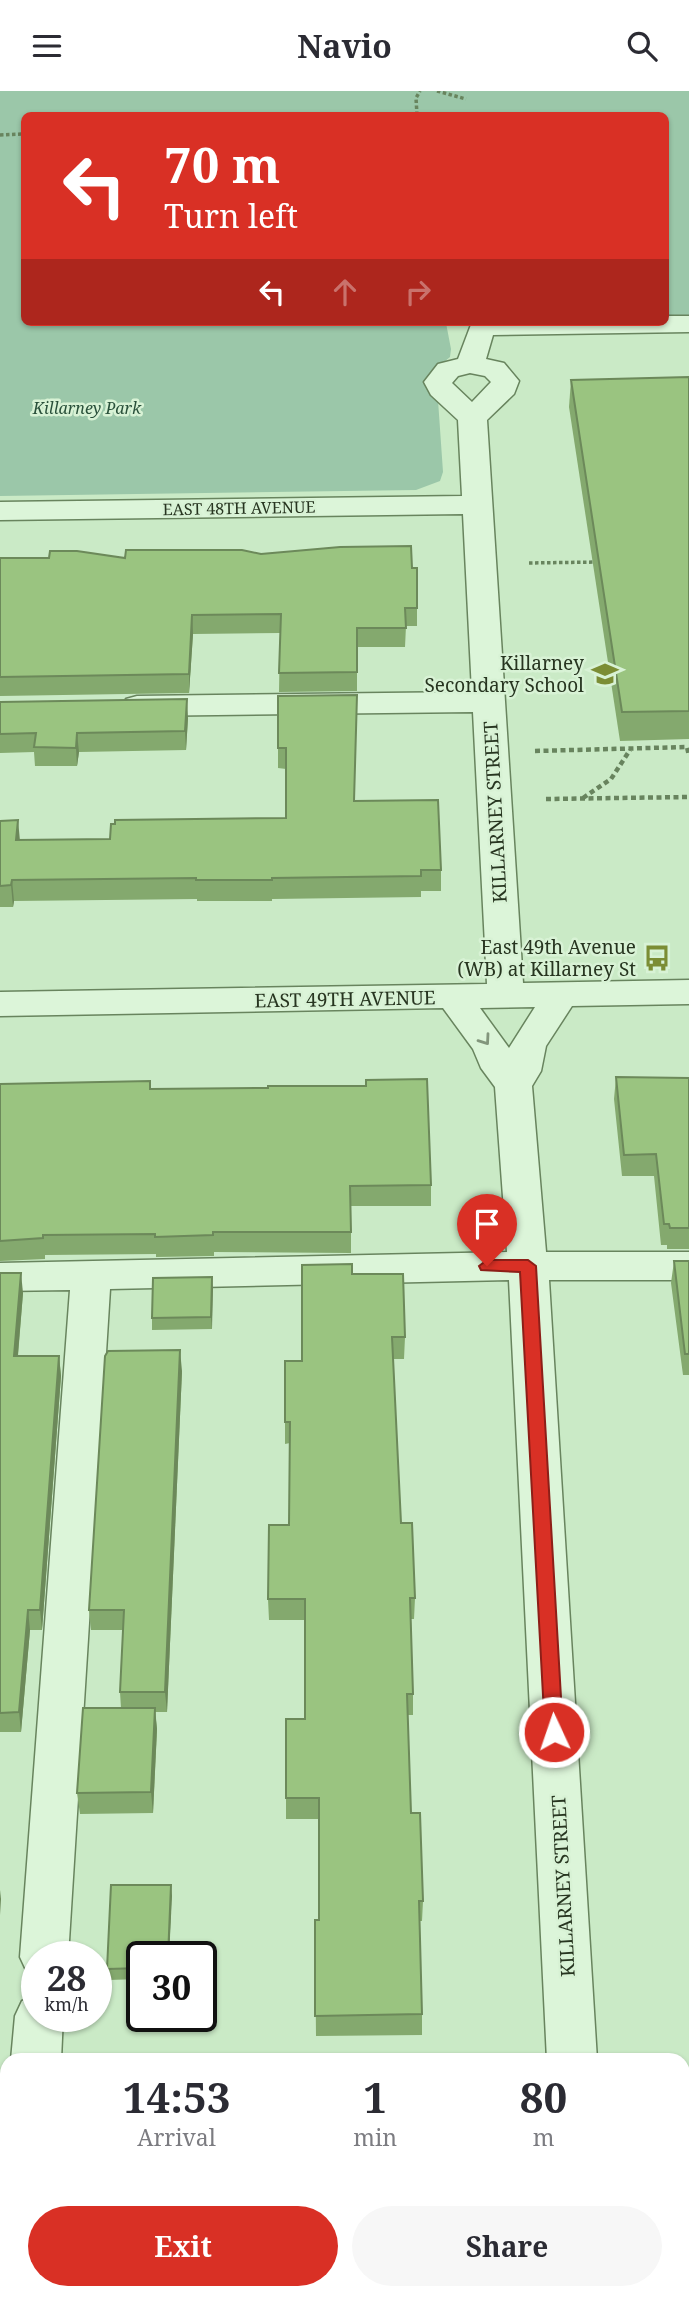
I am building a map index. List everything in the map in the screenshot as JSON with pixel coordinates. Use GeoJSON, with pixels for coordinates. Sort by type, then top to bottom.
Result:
{"type":"FeatureCollection","features":[{"type":"Feature","properties":{"kind":"street"},"geometry":{"type":"LineString","coordinates":[[669,324],[689,324]]}},
{"type":"Feature","properties":{"kind":"street"},"geometry":{"type":"LineString","coordinates":[[471,365],[482,327],[551,326]]}},
{"type":"Feature","properties":{"kind":"street"},"geometry":{"type":"LineString","coordinates":[[471,365],[494,369],[505,381],[504,388],[472,418],[441,389],[438,382],[448,370],[471,365]]}},
{"type":"Feature","properties":{"kind":"street","name":"KILLARNEY STREET"},"geometry":{"type":"LineString","coordinates":[[472,418],[506,996]]}},
{"type":"Feature","properties":{"kind":"street","name":"EAST 48TH AVENUE"},"geometry":{"type":"LineString","coordinates":[[0,511],[478,505]]}},
{"type":"Feature","properties":{"kind":"street"},"geometry":{"type":"LineString","coordinates":[[112,707],[488,702]]}},
{"type":"Feature","properties":{"kind":"street","name":"EAST 49TH AVENUE"},"geometry":{"type":"LineString","coordinates":[[0,1004],[689,992]]}},
{"type":"Feature","properties":{"kind":"street"},"geometry":{"type":"LineString","coordinates":[[454,997],[490,1046],[499,1068],[513,1084],[523,1071],[528,1046],[561,995]]}},
{"type":"Feature","properties":{"kind":"street","name":"KILLARNEY STREET"},"geometry":{"type":"LineString","coordinates":[[513,1084],[528,1266],[572,2053]]}},
{"type":"Feature","properties":{"kind":"street"},"geometry":{"type":"LineString","coordinates":[[0,1276],[528,1266],[689,1266]]}},
{"type":"Feature","properties":{"kind":"street"},"geometry":{"type":"LineString","coordinates":[[45,1941],[91,1275]]}},
{"type":"Feature","properties":{"kind":"street"},"geometry":{"type":"LineString","coordinates":[[36,2053],[38,2032]]}},
{"type":"Feature","properties":{"kind":"path"},"geometry":{"type":"LineString","coordinates":[[417,112],[416,98],[420,91]]}},
{"type":"Feature","properties":{"kind":"path"},"geometry":{"type":"LineString","coordinates":[[437,91],[466,99]]}},
{"type":"Feature","properties":{"kind":"path"},"geometry":{"type":"LineString","coordinates":[[0,133],[21,134]]}},
{"type":"Feature","properties":{"kind":"path"},"geometry":{"type":"LineString","coordinates":[[529,563],[609,562]]}},
{"type":"Feature","properties":{"kind":"path"},"geometry":{"type":"LineString","coordinates":[[492,752],[687,747],[689,757]]}},
{"type":"Feature","properties":{"kind":"path"},"geometry":{"type":"LineString","coordinates":[[583,799],[611,779],[630,749]]}},
{"type":"Feature","properties":{"kind":"path"},"geometry":{"type":"LineString","coordinates":[[546,799],[689,797]]}},
{"type":"Feature","properties":{"kind":"green space","name":"Killarney Park"},"geometry":{"type":"Polygon","coordinates":[[[0,91],[689,91],[689,319],[669,320],[669,112],[21,112],[21,326],[447,326],[451,349],[450,357],[433,372],[428,381],[438,400],[443,472],[440,481],[416,490],[0,496],[0,91]]]}},
{"type":"Feature","properties":{"kind":"building"},"geometry":{"type":"Polygon","coordinates":[[[689,377],[689,711],[622,712],[571,380],[689,377]]]}},
{"type":"Feature","properties":{"kind":"building"},"geometry":{"type":"Polygon","coordinates":[[[411,546],[412,568],[417,568],[417,608],[405,608],[406,628],[357,628],[357,672],[279,673],[281,614],[192,615],[189,674],[0,677],[0,558],[49,558],[50,551],[77,551],[125,558],[126,550],[242,550],[261,554],[340,547],[411,546]]]}},
{"type":"Feature","properties":{"kind":"building"},"geometry":{"type":"Polygon","coordinates":[[[357,695],[354,801],[438,800],[441,870],[421,870],[421,876],[272,880],[12,880],[11,885],[0,886],[0,821],[18,820],[16,840],[110,839],[111,824],[115,824],[115,820],[286,818],[286,748],[278,748],[278,696],[357,695]]]}},
{"type":"Feature","properties":{"kind":"building"},"geometry":{"type":"Polygon","coordinates":[[[187,699],[185,731],[77,733],[76,748],[34,747],[36,733],[0,734],[0,702],[187,699]]]}},
{"type":"Feature","properties":{"kind":"building"},"geometry":{"type":"Polygon","coordinates":[[[616,1077],[689,1078],[689,1228],[670,1228],[669,1224],[664,1224],[656,1154],[624,1155],[616,1077]]]}},
{"type":"Feature","properties":{"kind":"building"},"geometry":{"type":"Polygon","coordinates":[[[427,1079],[431,1185],[350,1186],[351,1232],[213,1232],[213,1235],[155,1237],[155,1234],[43,1235],[43,1238],[0,1241],[0,1084],[150,1081],[150,1089],[268,1088],[366,1086],[366,1080],[427,1079]]]}},
{"type":"Feature","properties":{"kind":"building"},"geometry":{"type":"Polygon","coordinates":[[[674,1261],[689,1261],[689,1354],[685,1354],[674,1261]]]}},
{"type":"Feature","properties":{"kind":"building"},"geometry":{"type":"Polygon","coordinates":[[[352,1264],[352,1274],[403,1274],[405,1337],[392,1337],[401,1523],[412,1523],[415,1598],[410,1598],[413,1694],[407,1694],[411,1813],[420,1813],[423,1901],[419,1901],[422,2014],[315,2016],[315,1920],[319,1920],[319,1798],[286,1798],[286,1719],[305,1719],[305,1599],[268,1599],[269,1525],[289,1525],[290,1422],[285,1422],[285,1361],[302,1361],[302,1265],[352,1264]]]}},
{"type":"Feature","properties":{"kind":"building"},"geometry":{"type":"Polygon","coordinates":[[[0,1273],[21,1273],[14,1356],[59,1356],[40,1610],[28,1610],[19,1712],[0,1713],[0,1273]]]}},
{"type":"Feature","properties":{"kind":"building"},"geometry":{"type":"Polygon","coordinates":[[[212,1277],[211,1317],[152,1318],[153,1278],[212,1277]]]}},
{"type":"Feature","properties":{"kind":"building"},"geometry":{"type":"Polygon","coordinates":[[[180,1350],[165,1692],[120,1692],[124,1610],[89,1610],[105,1356],[108,1351],[180,1350]]]}},
{"type":"Feature","properties":{"kind":"building"},"geometry":{"type":"Polygon","coordinates":[[[83,1708],[155,1708],[151,1792],[77,1793],[83,1708]]]}},
{"type":"Feature","properties":{"kind":"building"},"geometry":{"type":"Polygon","coordinates":[[[111,1885],[171,1885],[169,1941],[126,1941],[126,1968],[112,1969],[112,1941],[108,1941],[111,1885]]]}},
{"type":"Feature","properties":{"kind":"place","name":"Killarney Secondary School"},"geometry":{"type":"Point","coordinates":[605,674]}},
{"type":"Feature","properties":{"kind":"place","name":"East 49th Avenue (WB) at Killarney St"},"geometry":{"type":"Point","coordinates":[657,958]}},
{"type":"Feature","properties":{"kind":"route"},"geometry":{"type":"LineString","coordinates":[[487,1266],[528,1266],[554,1732]]}}]}
